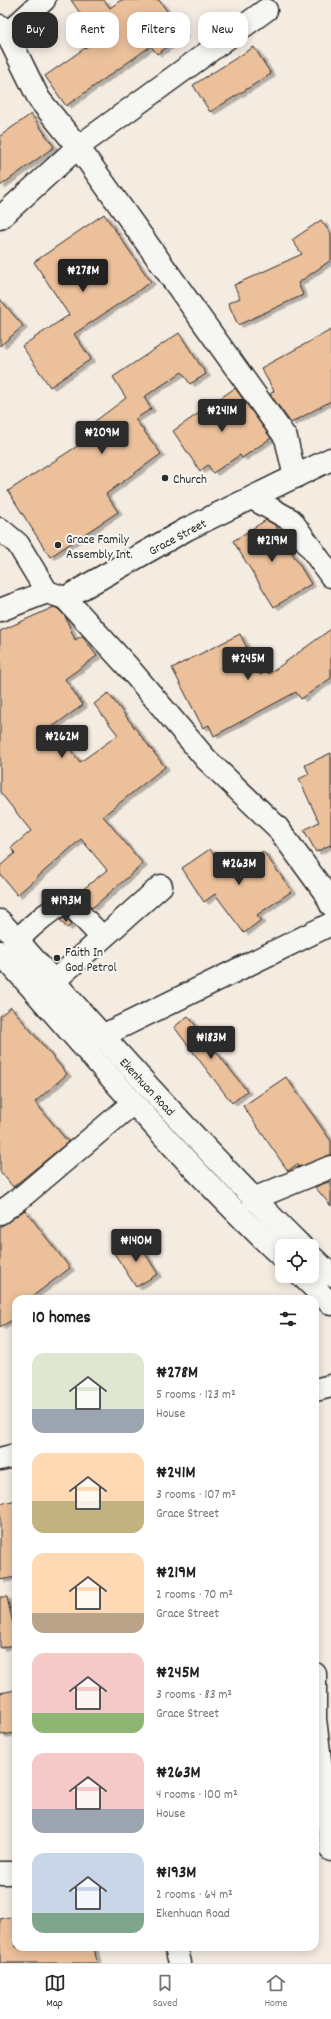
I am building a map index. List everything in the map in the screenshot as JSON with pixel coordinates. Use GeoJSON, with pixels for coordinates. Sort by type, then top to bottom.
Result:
{"type":"FeatureCollection","features":[{"type":"Feature","properties":{"kind":"street"},"geometry":{"type":"LineString","coordinates":[[44,0],[4,30],[39,99],[78,147],[286,438],[295,477]]}},
{"type":"Feature","properties":{"kind":"street"},"geometry":{"type":"LineString","coordinates":[[0,218],[78,147],[266,10]]}},
{"type":"Feature","properties":{"kind":"street","name":"Grace Street"},"geometry":{"type":"LineString","coordinates":[[0,610],[56,595],[331,459]]}},
{"type":"Feature","properties":{"kind":"street"},"geometry":{"type":"LineString","coordinates":[[252,498],[291,520],[331,576]]}},
{"type":"Feature","properties":{"kind":"street"},"geometry":{"type":"LineString","coordinates":[[0,529],[18,544],[56,595],[129,668],[206,760],[277,827],[326,894],[331,905]]}},
{"type":"Feature","properties":{"kind":"street"},"geometry":{"type":"LineString","coordinates":[[52,982],[161,886]]}},
{"type":"Feature","properties":{"kind":"street"},"geometry":{"type":"LineString","coordinates":[[8,946],[56,907],[66,904],[70,906],[102,937]]}},
{"type":"Feature","properties":{"kind":"street","name":"Ekenhuan Road"},"geometry":{"type":"LineString","coordinates":[[0,921],[8,946],[133,1103],[236,1214],[275,1250]]}},
{"type":"Feature","properties":{"kind":"street"},"geometry":{"type":"LineString","coordinates":[[102,1036],[331,924]]}},
{"type":"Feature","properties":{"kind":"street","name":"Ekenhuan Road"},"geometry":{"type":"LineString","coordinates":[[8,946],[52,982],[253,1199],[294,1239]]}},
{"type":"Feature","properties":{"kind":"street"},"geometry":{"type":"LineString","coordinates":[[0,1212],[24,1195],[133,1103]]}},
{"type":"Feature","properties":{"kind":"street"},"geometry":{"type":"LineString","coordinates":[[253,1199],[331,1167]]}},
{"type":"Feature","properties":{"kind":"street"},"geometry":{"type":"LineString","coordinates":[[319,1264],[331,1275]]}},
{"type":"Feature","properties":{"kind":"street"},"geometry":{"type":"LineString","coordinates":[[309,1283],[331,1304]]}},
{"type":"Feature","properties":{"kind":"street"},"geometry":{"type":"LineString","coordinates":[[319,1389],[331,1386]]}},
{"type":"Feature","properties":{"kind":"street"},"geometry":{"type":"LineString","coordinates":[[0,1459],[12,1457]]}},
{"type":"Feature","properties":{"kind":"street"},"geometry":{"type":"LineString","coordinates":[[319,1752],[331,1850]]}},
{"type":"Feature","properties":{"kind":"street"},"geometry":{"type":"LineString","coordinates":[[319,1838],[331,1837]]}},
{"type":"Feature","properties":{"kind":"street"},"geometry":{"type":"LineString","coordinates":[[0,1873],[12,1872]]}},
{"type":"Feature","properties":{"kind":"street"},"geometry":{"type":"LineString","coordinates":[[177,1951],[180,1963]]}},
{"type":"Feature","properties":{"kind":"building"},"geometry":{"type":"Polygon","coordinates":[[[71,0],[104,0],[110,8],[121,0],[159,0],[168,12],[127,12],[127,48],[148,48],[66,106],[45,76],[85,48],[119,48],[119,12],[79,12],[71,0]]]}},
{"type":"Feature","properties":{"kind":"building"},"geometry":{"type":"Polygon","coordinates":[[[254,47],[271,74],[210,112],[193,85],[254,47]]]}},
{"type":"Feature","properties":{"kind":"building"},"geometry":{"type":"Polygon","coordinates":[[[152,48],[166,48],[157,54],[152,48]]]}},
{"type":"Feature","properties":{"kind":"building"},"geometry":{"type":"Polygon","coordinates":[[[31,114],[54,147],[0,186],[0,136],[31,114]]]}},
{"type":"Feature","properties":{"kind":"building"},"geometry":{"type":"Polygon","coordinates":[[[104,214],[151,282],[74,334],[91,359],[50,387],[22,346],[69,315],[34,262],[104,214]]]}},
{"type":"Feature","properties":{"kind":"building"},"geometry":{"type":"Polygon","coordinates":[[[321,220],[331,234],[331,260],[298,283],[303,295],[238,325],[228,303],[240,298],[234,285],[302,254],[292,240],[321,220]]]}},
{"type":"Feature","properties":{"kind":"building"},"geometry":{"type":"Polygon","coordinates":[[[0,299],[23,326],[0,346],[0,299]]]}},
{"type":"Feature","properties":{"kind":"building"},"geometry":{"type":"Polygon","coordinates":[[[331,330],[331,401],[291,423],[270,394],[274,391],[261,368],[331,330]]]}},
{"type":"Feature","properties":{"kind":"building"},"geometry":{"type":"Polygon","coordinates":[[[179,333],[206,374],[190,384],[182,372],[144,397],[151,409],[135,419],[161,454],[106,494],[118,512],[50,557],[8,491],[96,434],[90,425],[126,398],[113,377],[179,333]]]}},
{"type":"Feature","properties":{"kind":"building"},"geometry":{"type":"Polygon","coordinates":[[[235,388],[271,438],[242,458],[240,455],[213,473],[208,465],[200,471],[173,431],[235,388]]]}},
{"type":"Feature","properties":{"kind":"building"},"geometry":{"type":"Polygon","coordinates":[[[266,520],[275,525],[311,584],[274,607],[233,541],[266,520]]]}},
{"type":"Feature","properties":{"kind":"building"},"geometry":{"type":"Polygon","coordinates":[[[54,607],[65,616],[75,640],[82,636],[97,656],[65,679],[83,705],[52,727],[80,762],[118,735],[94,704],[108,693],[165,767],[103,816],[143,864],[92,908],[77,894],[107,870],[81,839],[17,895],[0,874],[0,866],[15,853],[11,848],[31,831],[0,792],[0,631],[54,607]]]}},
{"type":"Feature","properties":{"kind":"building"},"geometry":{"type":"Polygon","coordinates":[[[331,629],[331,678],[301,699],[296,692],[214,736],[209,725],[203,728],[172,668],[240,634],[260,675],[267,671],[269,674],[331,629]]]}},
{"type":"Feature","properties":{"kind":"building"},"geometry":{"type":"Polygon","coordinates":[[[331,753],[331,847],[330,845],[316,852],[304,830],[319,822],[299,779],[309,774],[305,765],[331,753]]]}},
{"type":"Feature","properties":{"kind":"building"},"geometry":{"type":"Polygon","coordinates":[[[210,849],[228,875],[263,851],[292,891],[257,915],[261,920],[244,933],[215,894],[204,902],[182,868],[210,849]]]}},
{"type":"Feature","properties":{"kind":"building"},"geometry":{"type":"Polygon","coordinates":[[[66,918],[72,924],[67,928],[60,920],[66,918]]]}},
{"type":"Feature","properties":{"kind":"building"},"geometry":{"type":"Polygon","coordinates":[[[11,1007],[67,1074],[35,1102],[68,1142],[13,1187],[0,1171],[0,1016],[11,1007]]]}},
{"type":"Feature","properties":{"kind":"building"},"geometry":{"type":"Polygon","coordinates":[[[188,1016],[247,1091],[232,1103],[174,1027],[188,1016]]]}},
{"type":"Feature","properties":{"kind":"building"},"geometry":{"type":"Polygon","coordinates":[[[286,1077],[331,1141],[331,1155],[299,1167],[297,1164],[288,1171],[243,1106],[286,1077]]]}},
{"type":"Feature","properties":{"kind":"building"},"geometry":{"type":"Polygon","coordinates":[[[331,1181],[331,1206],[315,1187],[331,1181]]]}},
{"type":"Feature","properties":{"kind":"building"},"geometry":{"type":"Polygon","coordinates":[[[25,1210],[70,1268],[34,1295],[12,1295],[12,1320],[0,1327],[0,1227],[25,1210]]]}},
{"type":"Feature","properties":{"kind":"building"},"geometry":{"type":"Polygon","coordinates":[[[136,1239],[158,1274],[136,1287],[114,1253],[136,1239]]]}},
{"type":"Feature","properties":{"kind":"building"},"geometry":{"type":"Polygon","coordinates":[[[12,1501],[12,1578],[0,1580],[0,1504],[12,1501]]]}},
{"type":"Feature","properties":{"kind":"building"},"geometry":{"type":"Polygon","coordinates":[[[0,1597],[7,1597],[12,1619],[12,1645],[0,1648],[0,1597]]]}},
{"type":"Feature","properties":{"kind":"building"},"geometry":{"type":"Polygon","coordinates":[[[12,1691],[12,1734],[0,1735],[0,1693],[12,1691]]]}},
{"type":"Feature","properties":{"kind":"building"},"geometry":{"type":"Polygon","coordinates":[[[12,1917],[12,1951],[95,1951],[97,1963],[0,1963],[0,1919],[12,1917]]]}},
{"type":"Feature","properties":{"kind":"place","name":"Church"},"geometry":{"type":"Point","coordinates":[165,478]}},
{"type":"Feature","properties":{"kind":"place","name":"Grace Family Assembly Int."},"geometry":{"type":"Point","coordinates":[58,545]}},
{"type":"Feature","properties":{"kind":"place","name":"Faith In God Petrol"},"geometry":{"type":"Point","coordinates":[57,958]}}]}
